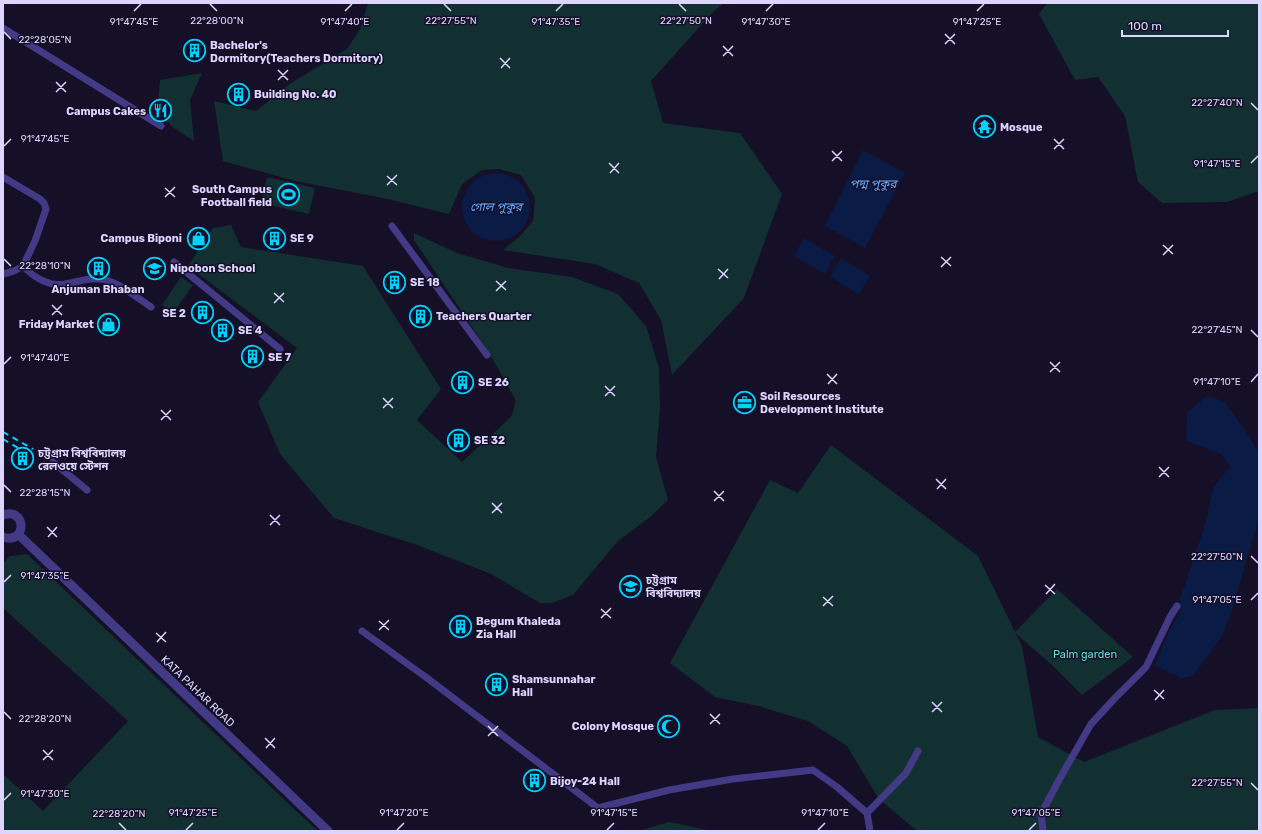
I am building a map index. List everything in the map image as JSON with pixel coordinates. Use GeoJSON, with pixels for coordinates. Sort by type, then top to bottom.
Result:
{"type":"FeatureCollection","features":[{"type":"Feature","properties":{"kind":"street"},"geometry":{"type":"LineString","coordinates":[[3,28],[161,126]]}},
{"type":"Feature","properties":{"kind":"street"},"geometry":{"type":"LineString","coordinates":[[3,177],[40,199],[44,203],[46,209],[23,266],[14,271],[3,274]]}},
{"type":"Feature","properties":{"kind":"street"},"geometry":{"type":"LineString","coordinates":[[392,226],[487,355]]}},
{"type":"Feature","properties":{"kind":"street"},"geometry":{"type":"LineString","coordinates":[[174,262],[280,350]]}},
{"type":"Feature","properties":{"kind":"street"},"geometry":{"type":"LineString","coordinates":[[23,266],[38,278],[58,284],[66,284],[89,278],[101,279],[119,286],[151,307]]}},
{"type":"Feature","properties":{"kind":"street"},"geometry":{"type":"LineString","coordinates":[[54,462],[87,490]]}},
{"type":"Feature","properties":{"kind":"street"},"geometry":{"type":"LineString","coordinates":[[3,514],[14,514],[20,520],[21,527],[18,534],[12,538],[3,537]]}},
{"type":"Feature","properties":{"kind":"street","name":"KATA PAHAR ROAD"},"geometry":{"type":"LineString","coordinates":[[18,534],[299,804]]}},
{"type":"Feature","properties":{"kind":"street","name":"KATA PAHAR ROAD"},"geometry":{"type":"LineString","coordinates":[[29,545],[328,831]]}},
{"type":"Feature","properties":{"kind":"street"},"geometry":{"type":"LineString","coordinates":[[1043,831],[1041,814],[1091,724],[1146,667],[1176,606]]}},
{"type":"Feature","properties":{"kind":"street"},"geometry":{"type":"LineString","coordinates":[[362,631],[598,808],[669,790],[733,778],[813,770],[837,787],[867,813],[870,831]]}},
{"type":"Feature","properties":{"kind":"street"},"geometry":{"type":"LineString","coordinates":[[867,813],[906,773],[918,751]]}},
{"type":"Feature","properties":{"kind":"green space"},"geometry":{"type":"Polygon","coordinates":[[[368,3],[724,3],[712,13],[651,81],[663,123],[740,133],[782,194],[744,298],[672,375],[661,320],[639,283],[595,264],[503,250],[520,236],[533,221],[535,198],[521,175],[499,169],[482,170],[462,184],[449,214],[388,199],[295,181],[223,161],[214,101],[256,111],[291,83],[347,49],[360,29],[368,3]]]}},
{"type":"Feature","properties":{"kind":"green space"},"geometry":{"type":"Polygon","coordinates":[[[1047,3],[1259,3],[1259,191],[1227,202],[1162,203],[1138,182],[1125,116],[1098,77],[1075,80],[1039,14],[1047,3]]]}},
{"type":"Feature","properties":{"kind":"green space"},"geometry":{"type":"Polygon","coordinates":[[[202,73],[190,100],[194,141],[171,126],[158,103],[160,80],[202,73]]]}},
{"type":"Feature","properties":{"kind":"green space","name":"South Campus Football field"},"geometry":{"type":"Polygon","coordinates":[[[267,177],[315,188],[309,214],[261,203],[267,177]]]}},
{"type":"Feature","properties":{"kind":"green space"},"geometry":{"type":"Polygon","coordinates":[[[231,225],[241,247],[363,266],[441,389],[417,420],[462,462],[511,417],[516,401],[490,354],[414,240],[414,233],[457,253],[508,268],[572,277],[618,294],[646,326],[659,368],[660,408],[656,457],[668,500],[650,517],[617,542],[573,595],[552,603],[540,603],[491,574],[417,545],[334,518],[280,454],[258,402],[297,348],[188,266],[213,228],[231,225]]]}},
{"type":"Feature","properties":{"kind":"green space"},"geometry":{"type":"Polygon","coordinates":[[[181,277],[193,285],[173,313],[162,305],[181,277]]]}},
{"type":"Feature","properties":{"kind":"green space","name":"Palm garden"},"geometry":{"type":"Polygon","coordinates":[[[831,445],[978,556],[1015,632],[1057,589],[1133,657],[1082,695],[1052,665],[1015,633],[1022,646],[1038,737],[1084,762],[1215,710],[1259,708],[1259,831],[917,831],[877,796],[847,746],[808,721],[758,706],[715,697],[670,663],[770,480],[798,493],[831,445]]]}},
{"type":"Feature","properties":{"kind":"green space"},"geometry":{"type":"Polygon","coordinates":[[[27,554],[318,831],[3,831],[3,774],[43,811],[128,721],[3,608],[3,564],[10,556],[27,554]]]}},
{"type":"Feature","properties":{"kind":"green space"},"geometry":{"type":"Polygon","coordinates":[[[669,822],[712,831],[638,831],[669,822]]]}},
{"type":"Feature","properties":{"kind":"water","name":"পদ্ম পুকুর"},"geometry":{"type":"Polygon","coordinates":[[[863,150],[905,173],[865,248],[825,226],[863,150]]]}},
{"type":"Feature","properties":{"kind":"water","name":"গোল পুকুর"},"geometry":{"type":"Polygon","coordinates":[[[489,173],[503,173],[515,178],[525,188],[530,200],[530,214],[525,226],[515,236],[503,241],[489,241],[477,236],[467,226],[462,214],[462,200],[467,188],[477,178],[489,173]]]}},
{"type":"Feature","properties":{"kind":"water"},"geometry":{"type":"Polygon","coordinates":[[[804,238],[835,256],[825,274],[794,256],[804,238]]]}},
{"type":"Feature","properties":{"kind":"water"},"geometry":{"type":"Polygon","coordinates":[[[841,258],[870,276],[859,294],[830,277],[841,258]]]}},
{"type":"Feature","properties":{"kind":"water"},"geometry":{"type":"Polygon","coordinates":[[[1207,396],[1224,401],[1246,431],[1259,453],[1259,518],[1233,607],[1223,635],[1193,676],[1181,678],[1155,666],[1170,629],[1180,613],[1180,599],[1205,525],[1213,488],[1230,466],[1221,454],[1186,441],[1187,412],[1207,396]]]}},
{"type":"Feature","properties":{"kind":"railway"},"geometry":{"type":"LineString","coordinates":[[3,432],[33,449]]}},
{"type":"Feature","properties":{"kind":"railway"},"geometry":{"type":"LineString","coordinates":[[3,439],[30,455]]}},
{"type":"Feature","properties":{"kind":"place","name":"Bachelor's Dormitory(Teachers Dormitory)"},"geometry":{"type":"Point","coordinates":[195,51]}},
{"type":"Feature","properties":{"kind":"place","name":"Building No. 40"},"geometry":{"type":"Point","coordinates":[239,94]}},
{"type":"Feature","properties":{"kind":"place","name":"Campus Cakes"},"geometry":{"type":"Point","coordinates":[161,111]}},
{"type":"Feature","properties":{"kind":"place","name":"Mosque"},"geometry":{"type":"Point","coordinates":[984,127]}},
{"type":"Feature","properties":{"kind":"place","name":"South Campus Football field"},"geometry":{"type":"Point","coordinates":[288,195]}},
{"type":"Feature","properties":{"kind":"place","name":"Campus Biponi"},"geometry":{"type":"Point","coordinates":[198,238]}},
{"type":"Feature","properties":{"kind":"place","name":"SE 9"},"geometry":{"type":"Point","coordinates":[275,238]}},
{"type":"Feature","properties":{"kind":"place","name":"Nipobon School"},"geometry":{"type":"Point","coordinates":[155,268]}},
{"type":"Feature","properties":{"kind":"place","name":"Anjuman Bhaban"},"geometry":{"type":"Point","coordinates":[98,269]}},
{"type":"Feature","properties":{"kind":"place","name":"SE 18"},"geometry":{"type":"Point","coordinates":[394,282]}},
{"type":"Feature","properties":{"kind":"place","name":"SE 2"},"geometry":{"type":"Point","coordinates":[202,313]}},
{"type":"Feature","properties":{"kind":"place","name":"Teachers Quarter"},"geometry":{"type":"Point","coordinates":[420,316]}},
{"type":"Feature","properties":{"kind":"place","name":"Friday Market"},"geometry":{"type":"Point","coordinates":[109,324]}},
{"type":"Feature","properties":{"kind":"place","name":"SE 4"},"geometry":{"type":"Point","coordinates":[223,330]}},
{"type":"Feature","properties":{"kind":"place","name":"SE 7"},"geometry":{"type":"Point","coordinates":[253,357]}},
{"type":"Feature","properties":{"kind":"place","name":"SE 26"},"geometry":{"type":"Point","coordinates":[463,382]}},
{"type":"Feature","properties":{"kind":"place","name":"Soil Resources Development Institute"},"geometry":{"type":"Point","coordinates":[744,402]}},
{"type":"Feature","properties":{"kind":"place","name":"SE 32"},"geometry":{"type":"Point","coordinates":[458,440]}},
{"type":"Feature","properties":{"kind":"place","name":"চট্টগ্রাম বিশ্ববিদ্যালয় রেলওয়ে স্টেশন"},"geometry":{"type":"Point","coordinates":[23,459]}},
{"type":"Feature","properties":{"kind":"place","name":"চট্টগ্রাম বিশ্ববিদ্যালয়"},"geometry":{"type":"Point","coordinates":[631,586]}},
{"type":"Feature","properties":{"kind":"place","name":"Begum Khaleda Zia Hall"},"geometry":{"type":"Point","coordinates":[461,627]}},
{"type":"Feature","properties":{"kind":"place","name":"Shamsunnahar Hall"},"geometry":{"type":"Point","coordinates":[497,685]}},
{"type":"Feature","properties":{"kind":"place","name":"Colony Mosque"},"geometry":{"type":"Point","coordinates":[669,726]}},
{"type":"Feature","properties":{"kind":"place","name":"Bijoy-24 Hall"},"geometry":{"type":"Point","coordinates":[535,781]}}]}
